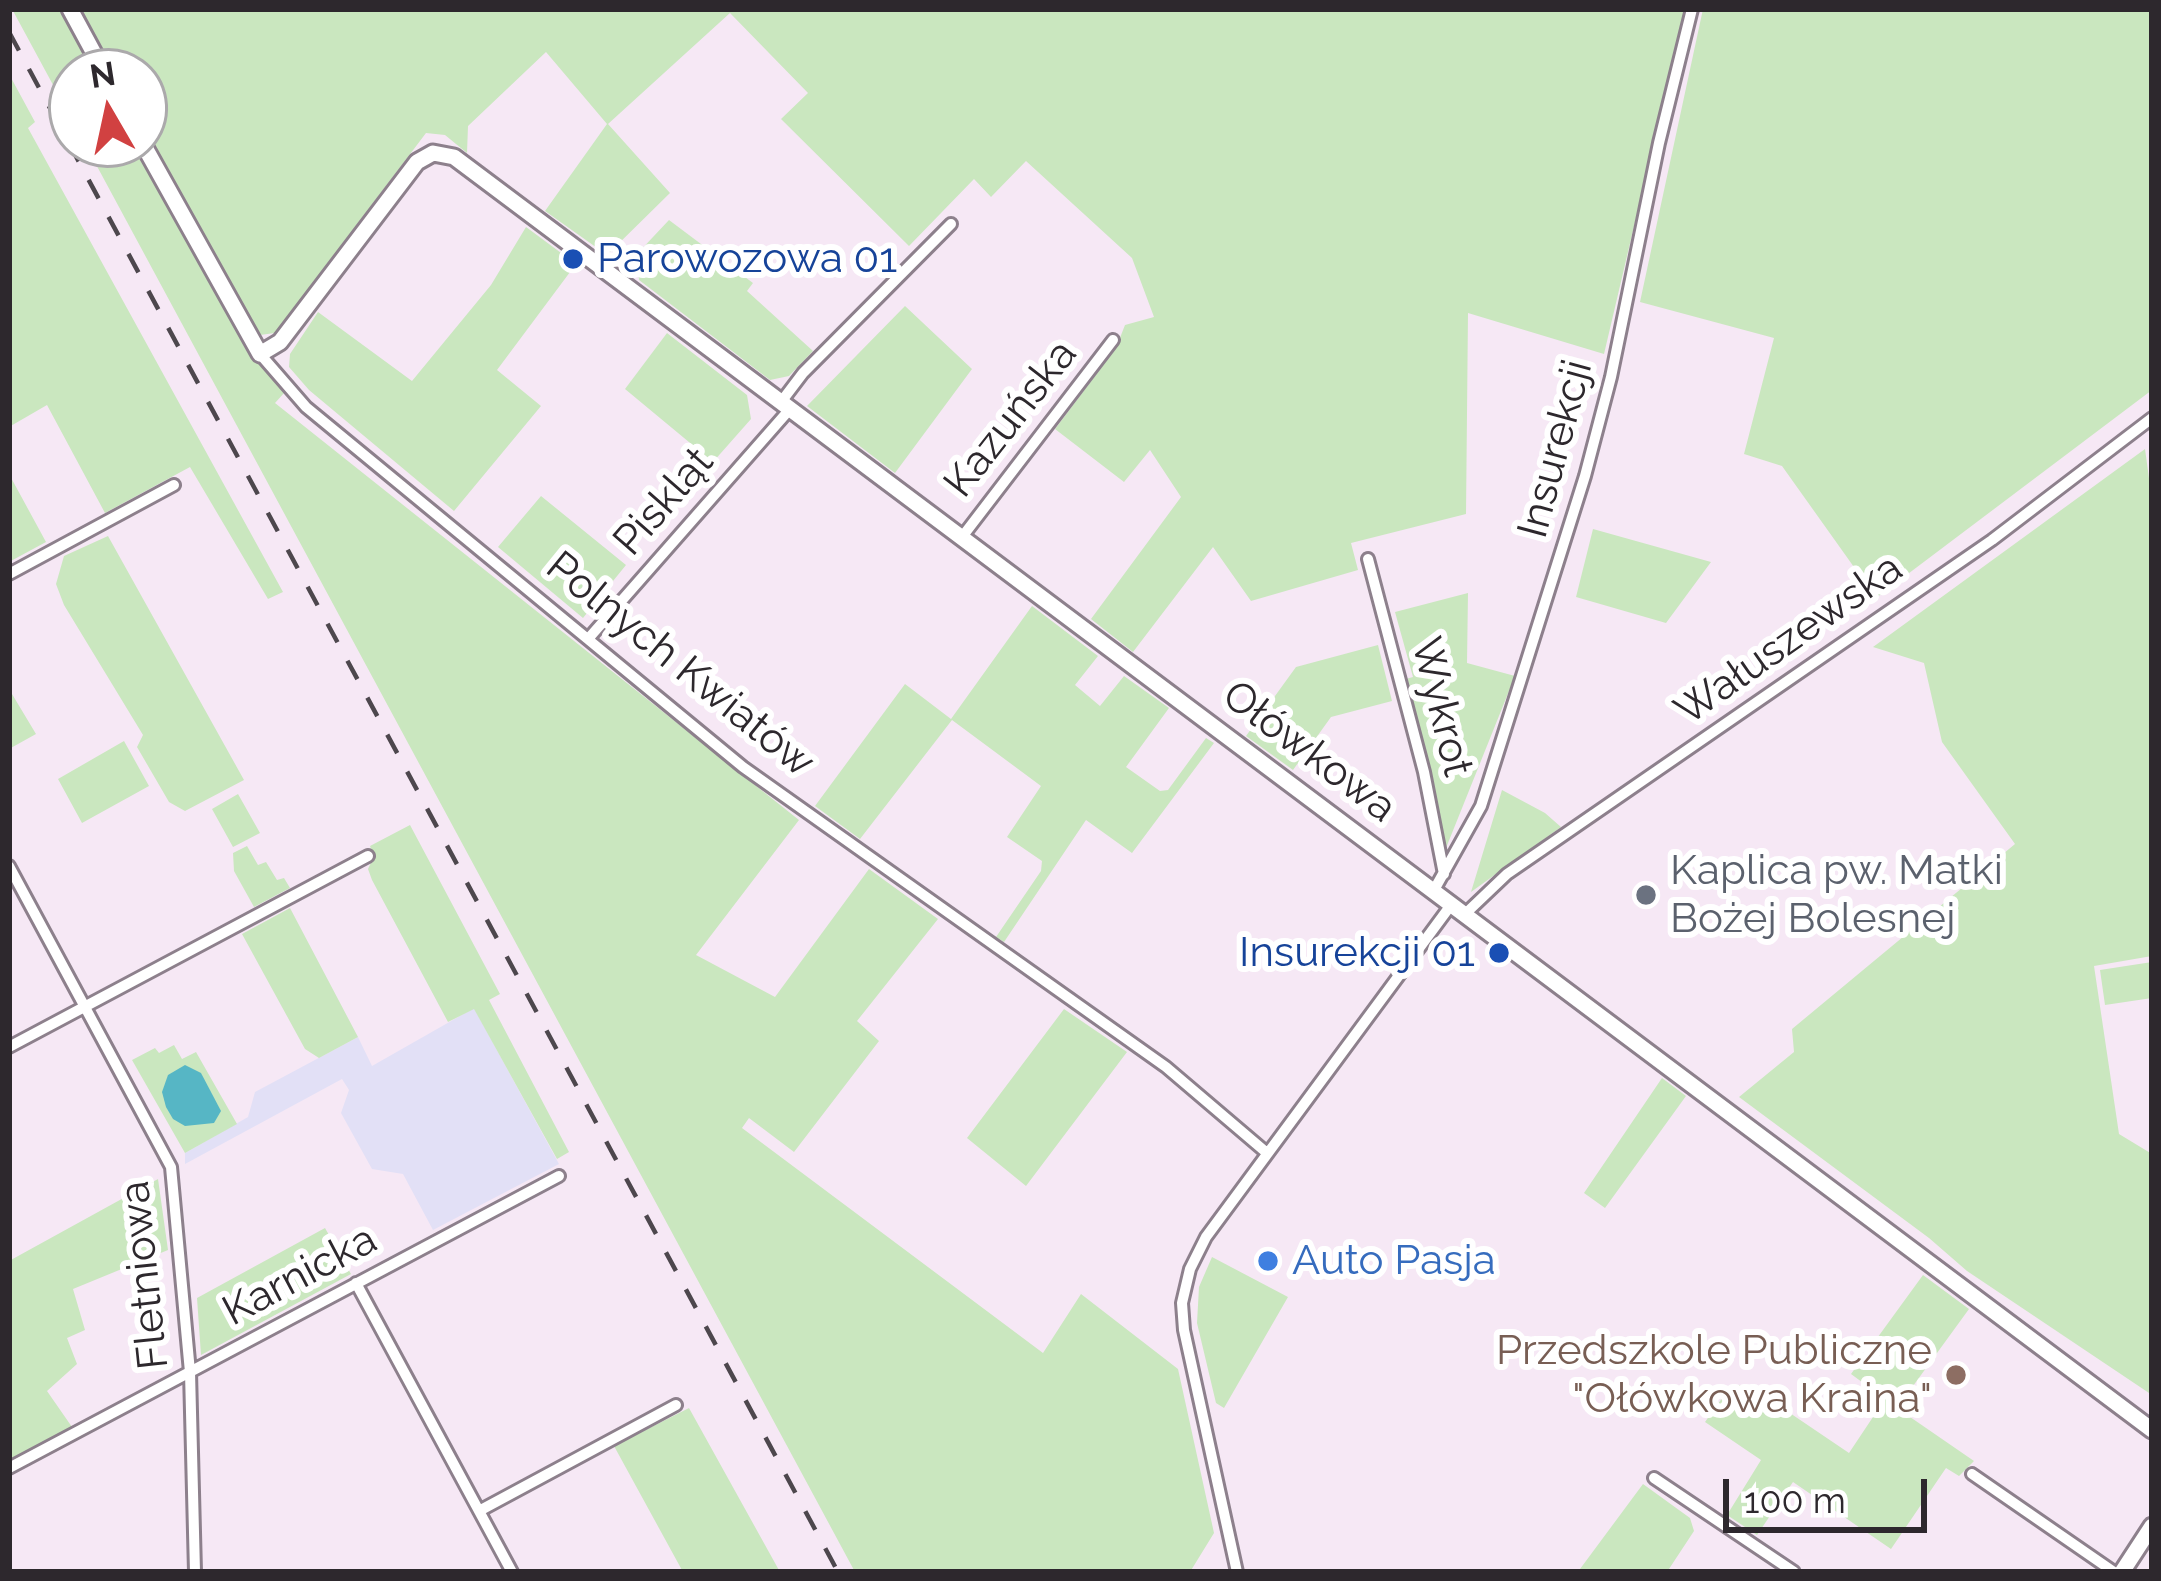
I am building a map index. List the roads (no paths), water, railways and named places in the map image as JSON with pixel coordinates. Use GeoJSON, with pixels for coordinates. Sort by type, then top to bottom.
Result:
{"type":"FeatureCollection","features":[{"type":"Feature","properties":{"kind":"street"},"geometry":{"type":"LineString","coordinates":[[70,9],[91,48]]}},
{"type":"Feature","properties":{"kind":"street","name":"Insurekcji"},"geometry":{"type":"LineString","coordinates":[[1435,890],[1481,806],[1580,496],[1692,9]]}},
{"type":"Feature","properties":{"kind":"street","name":"Ołówkowa"},"geometry":{"type":"LineString","coordinates":[[260,354],[280,342],[418,162],[433,153],[454,157],[2152,1430]]}},
{"type":"Feature","properties":{"kind":"street","name":"Polnych Kwiatów"},"geometry":{"type":"LineString","coordinates":[[156,168],[260,354],[306,407],[743,767],[1166,1066],[1267,1153]]}},
{"type":"Feature","properties":{"kind":"street","name":"Piskląt"},"geometry":{"type":"LineString","coordinates":[[588,639],[786,405],[803,373],[951,224]]}},
{"type":"Feature","properties":{"kind":"street","name":"Kazuńska"},"geometry":{"type":"LineString","coordinates":[[962,537],[1114,340]]}},
{"type":"Feature","properties":{"kind":"street","name":"Wałuszewska"},"geometry":{"type":"LineString","coordinates":[[1237,1572],[1182,1304],[1190,1269],[1206,1238],[1267,1153],[1458,910],[1992,540],[2152,418]]}},
{"type":"Feature","properties":{"kind":"street"},"geometry":{"type":"LineString","coordinates":[[9,574],[174,485]]}},
{"type":"Feature","properties":{"kind":"street","name":"Wykrot"},"geometry":{"type":"LineString","coordinates":[[1368,559],[1429,789],[1444,874]]}},
{"type":"Feature","properties":{"kind":"street"},"geometry":{"type":"LineString","coordinates":[[9,1047],[368,856]]}},
{"type":"Feature","properties":{"kind":"street","name":"Fletniowa"},"geometry":{"type":"LineString","coordinates":[[9,866],[171,1167],[190,1372],[195,1572]]}},
{"type":"Feature","properties":{"kind":"street","name":"Karnicka"},"geometry":{"type":"LineString","coordinates":[[9,1468],[559,1176]]}},
{"type":"Feature","properties":{"kind":"street"},"geometry":{"type":"LineString","coordinates":[[356,1283],[512,1572]]}},
{"type":"Feature","properties":{"kind":"street"},"geometry":{"type":"LineString","coordinates":[[479,1511],[676,1405]]}},
{"type":"Feature","properties":{"kind":"street"},"geometry":{"type":"LineString","coordinates":[[1972,1474],[2118,1572],[2152,1526]]}},
{"type":"Feature","properties":{"kind":"street"},"geometry":{"type":"LineString","coordinates":[[1654,1478],[1794,1572]]}},
{"type":"Feature","properties":{"kind":"water"},"geometry":{"type":"Polygon","coordinates":[[[185,1065],[201,1073],[221,1111],[214,1123],[185,1126],[166,1107],[162,1092],[168,1075],[185,1065]]]}},
{"type":"Feature","properties":{"kind":"railway"},"geometry":{"type":"LineString","coordinates":[[9,32],[838,1572]]}},
{"type":"Feature","properties":{"kind":"place","name":"Parowozowa 01"},"geometry":{"type":"Point","coordinates":[573,259]}},
{"type":"Feature","properties":{"kind":"place","name":"Kaplica pw. Matki Bożej Bolesnej"},"geometry":{"type":"Point","coordinates":[1646,895]}},
{"type":"Feature","properties":{"kind":"place","name":"Insurekcji 01"},"geometry":{"type":"Point","coordinates":[1499,953]}},
{"type":"Feature","properties":{"kind":"place","name":"Auto Pasja"},"geometry":{"type":"Point","coordinates":[1268,1261]}},
{"type":"Feature","properties":{"kind":"place","name":"Przedszkole Publiczne \"Ołówkowa Kraina\""},"geometry":{"type":"Point","coordinates":[1956,1375]}}]}
